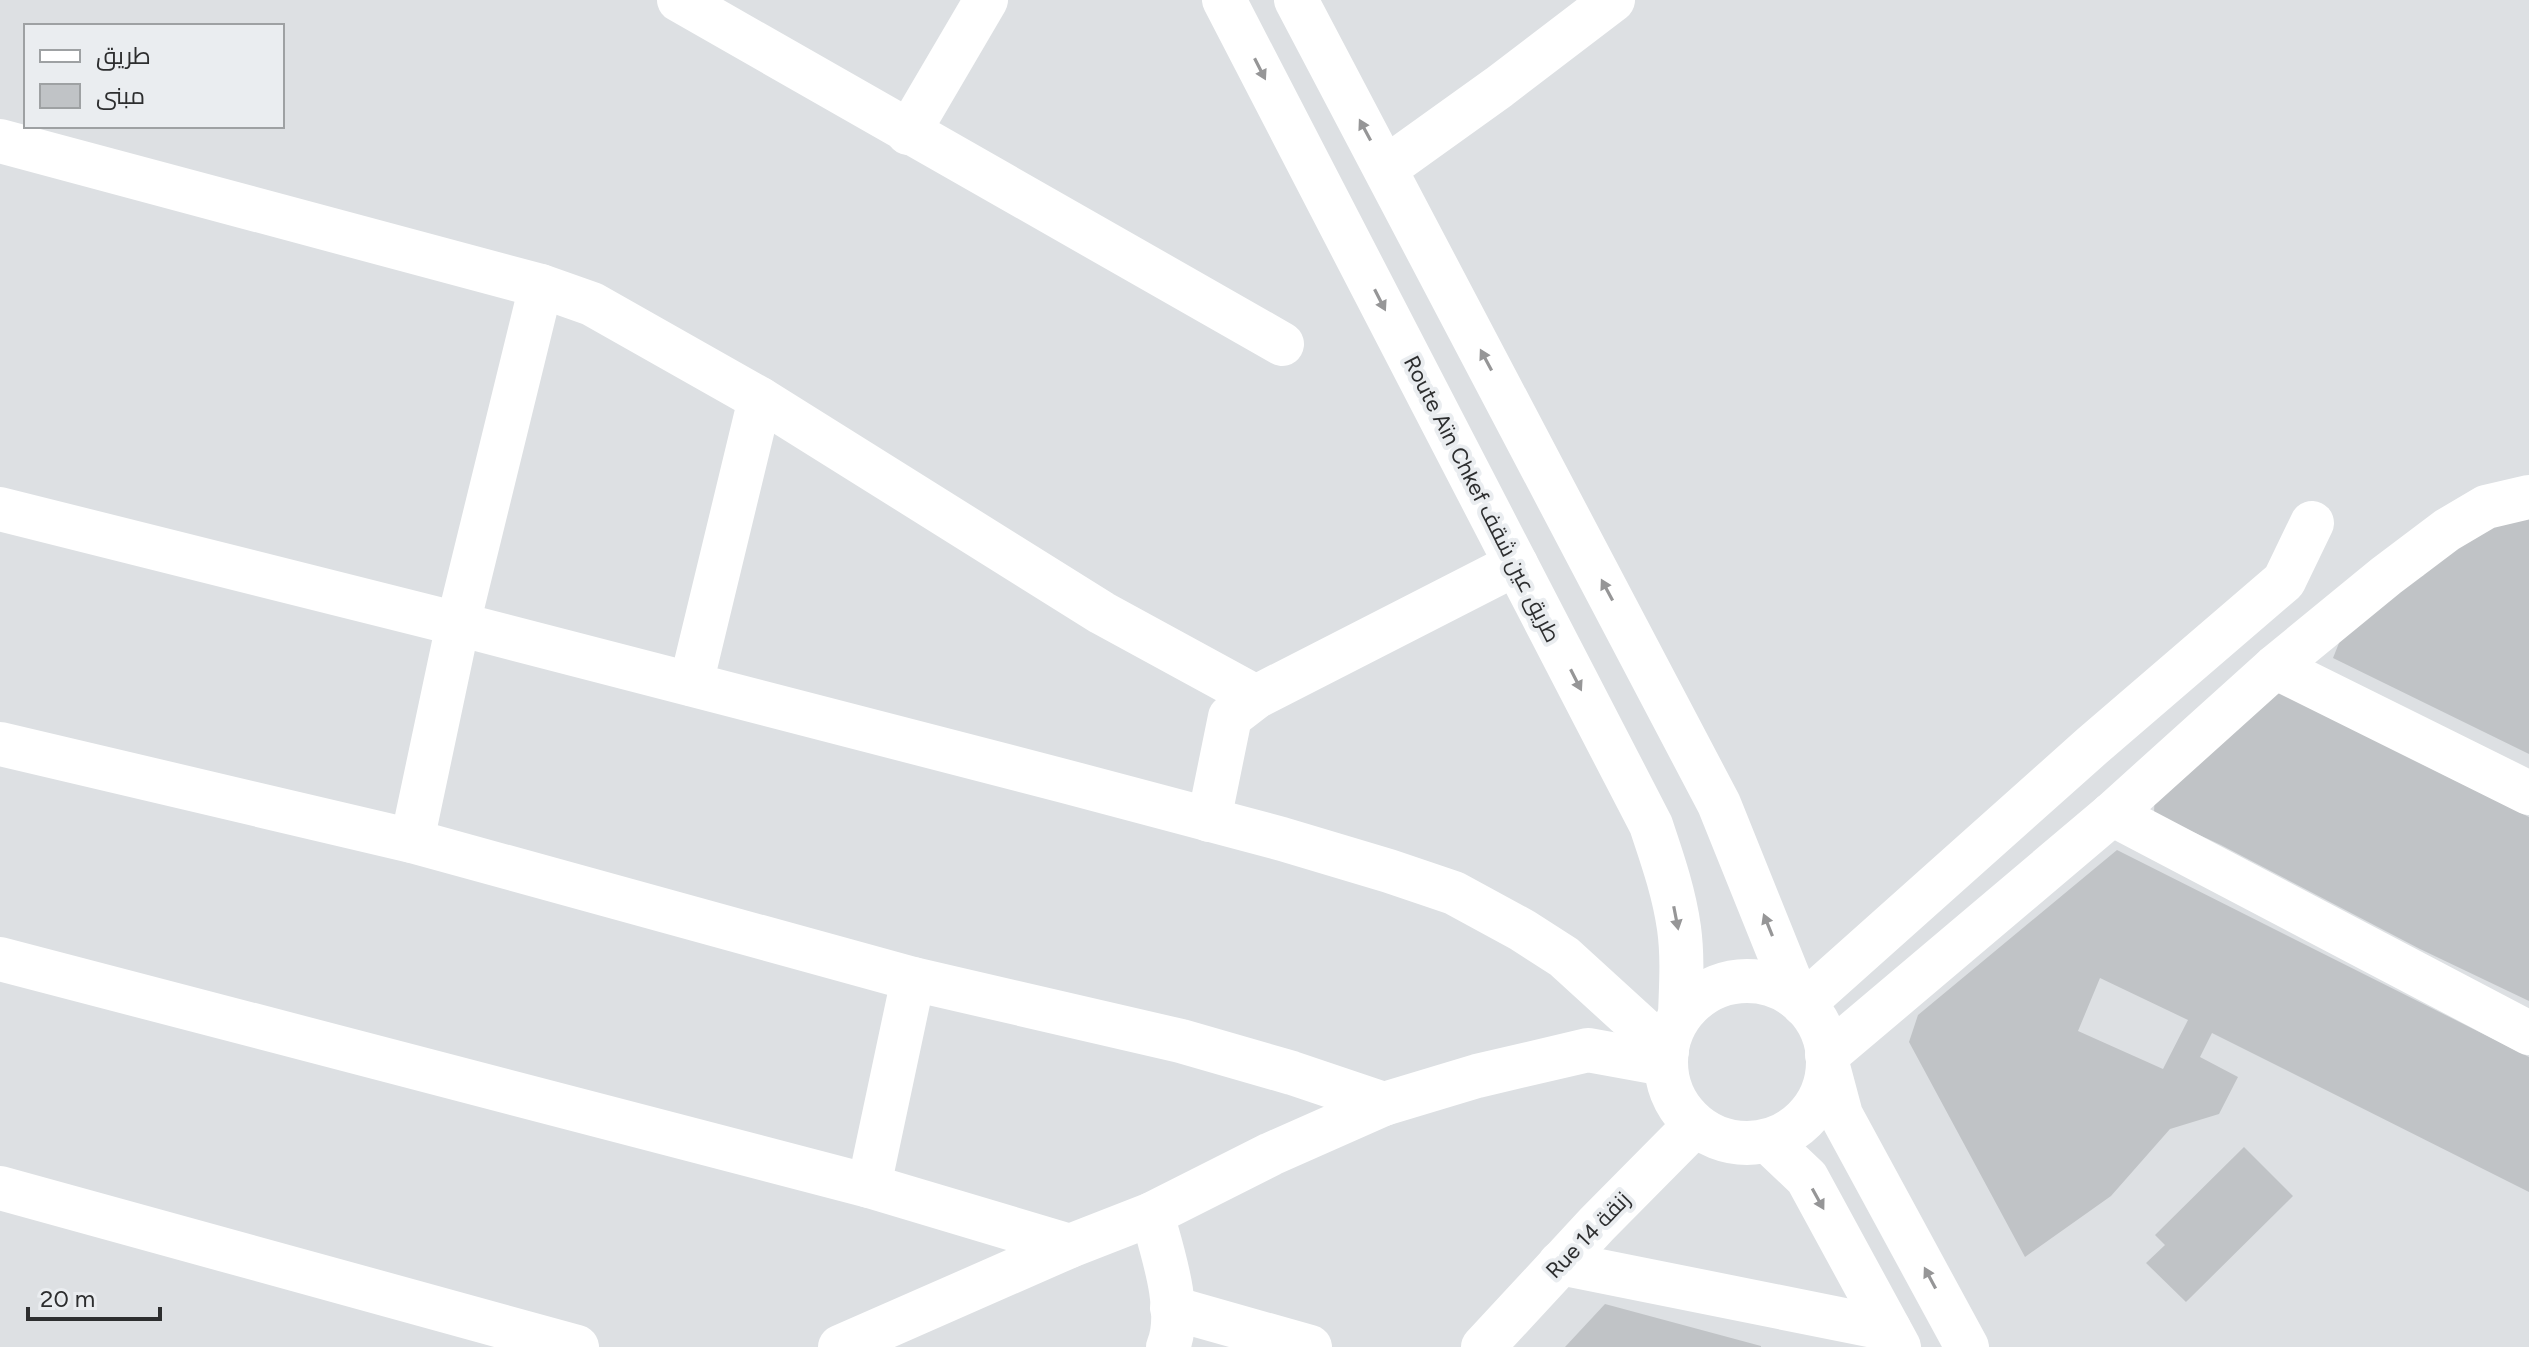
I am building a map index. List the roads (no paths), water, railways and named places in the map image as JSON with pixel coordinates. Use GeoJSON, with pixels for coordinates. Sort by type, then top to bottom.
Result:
{"type":"FeatureCollection","features":[{"type":"Feature","properties":{"kind":"street"},"geometry":{"type":"LineString","coordinates":[[679,0],[1282,344]]}},
{"type":"Feature","properties":{"kind":"street"},"geometry":{"type":"LineString","coordinates":[[908,133],[986,0]]}},
{"type":"Feature","properties":{"kind":"street","name":"Route Aïn Chkef طريق عين شقف"},"geometry":{"type":"LineString","coordinates":[[1224,0],[1651,825],[1667,874],[1679,927],[1681,965],[1671,1043]]}},
{"type":"Feature","properties":{"kind":"street"},"geometry":{"type":"LineString","coordinates":[[1296,0],[1719,804],[1800,1001]]}},
{"type":"Feature","properties":{"kind":"street"},"geometry":{"type":"LineString","coordinates":[[1386,168],[1613,0]]}},
{"type":"Feature","properties":{"kind":"street"},"geometry":{"type":"LineString","coordinates":[[0,141],[541,286],[592,304],[760,399],[1102,613],[1256,697]]}},
{"type":"Feature","properties":{"kind":"street"},"geometry":{"type":"LineString","coordinates":[[412,841],[458,624],[541,286]]}},
{"type":"Feature","properties":{"kind":"street"},"geometry":{"type":"LineString","coordinates":[[691,684],[760,399]]}},
{"type":"Feature","properties":{"kind":"street"},"geometry":{"type":"LineString","coordinates":[[1967,1347],[1841,1115],[1828,1063],[1826,1043],[1816,1018],[1800,1001],[1769,983],[1747,981],[1722,985],[1699,997],[1671,1043],[1670,1091],[1683,1115],[1709,1134],[1737,1143],[1768,1141],[1785,1135],[1804,1120],[1821,1097],[1828,1063],[2275,667],[2447,530],[2486,507],[2529,497]]}},
{"type":"Feature","properties":{"kind":"street"},"geometry":{"type":"LineString","coordinates":[[0,509],[691,684],[1209,820],[1389,871],[1454,893],[1522,930],[1564,957],[1671,1043]]}},
{"type":"Feature","properties":{"kind":"street"},"geometry":{"type":"LineString","coordinates":[[1800,1001],[2284,581],[2312,523]]}},
{"type":"Feature","properties":{"kind":"street"},"geometry":{"type":"LineString","coordinates":[[1209,820],[1230,717],[1256,697],[1516,564]]}},
{"type":"Feature","properties":{"kind":"street"},"geometry":{"type":"LineString","coordinates":[[2275,667],[2529,793]]}},
{"type":"Feature","properties":{"kind":"street"},"geometry":{"type":"LineString","coordinates":[[0,744],[412,841],[913,979],[1181,1041],[1384,1104]]}},
{"type":"Feature","properties":{"kind":"street"},"geometry":{"type":"LineString","coordinates":[[2112,814],[2529,1033]]}},
{"type":"Feature","properties":{"kind":"street"},"geometry":{"type":"LineString","coordinates":[[0,959],[869,1186],[1070,1246]]}},
{"type":"Feature","properties":{"kind":"street"},"geometry":{"type":"LineString","coordinates":[[869,1186],[913,979]]}},
{"type":"Feature","properties":{"kind":"street"},"geometry":{"type":"LineString","coordinates":[[840,1347],[1070,1246],[1152,1214],[1271,1154],[1384,1104],[1477,1076],[1588,1050],[1671,1043]]}},
{"type":"Feature","properties":{"kind":"street","name":"Rue 14 زنقة"},"geometry":{"type":"LineString","coordinates":[[1483,1347],[1695,1125]]}},
{"type":"Feature","properties":{"kind":"street"},"geometry":{"type":"LineString","coordinates":[[1768,1141],[1807,1178],[1894,1338]]}},
{"type":"Feature","properties":{"kind":"street"},"geometry":{"type":"LineString","coordinates":[[0,1188],[577,1347]]}},
{"type":"Feature","properties":{"kind":"street"},"geometry":{"type":"LineString","coordinates":[[1152,1214],[1168,1271],[1170,1328],[1310,1347]]}},
{"type":"Feature","properties":{"kind":"street"},"geometry":{"type":"LineString","coordinates":[[1560,1263],[1894,1338]]}}]}
